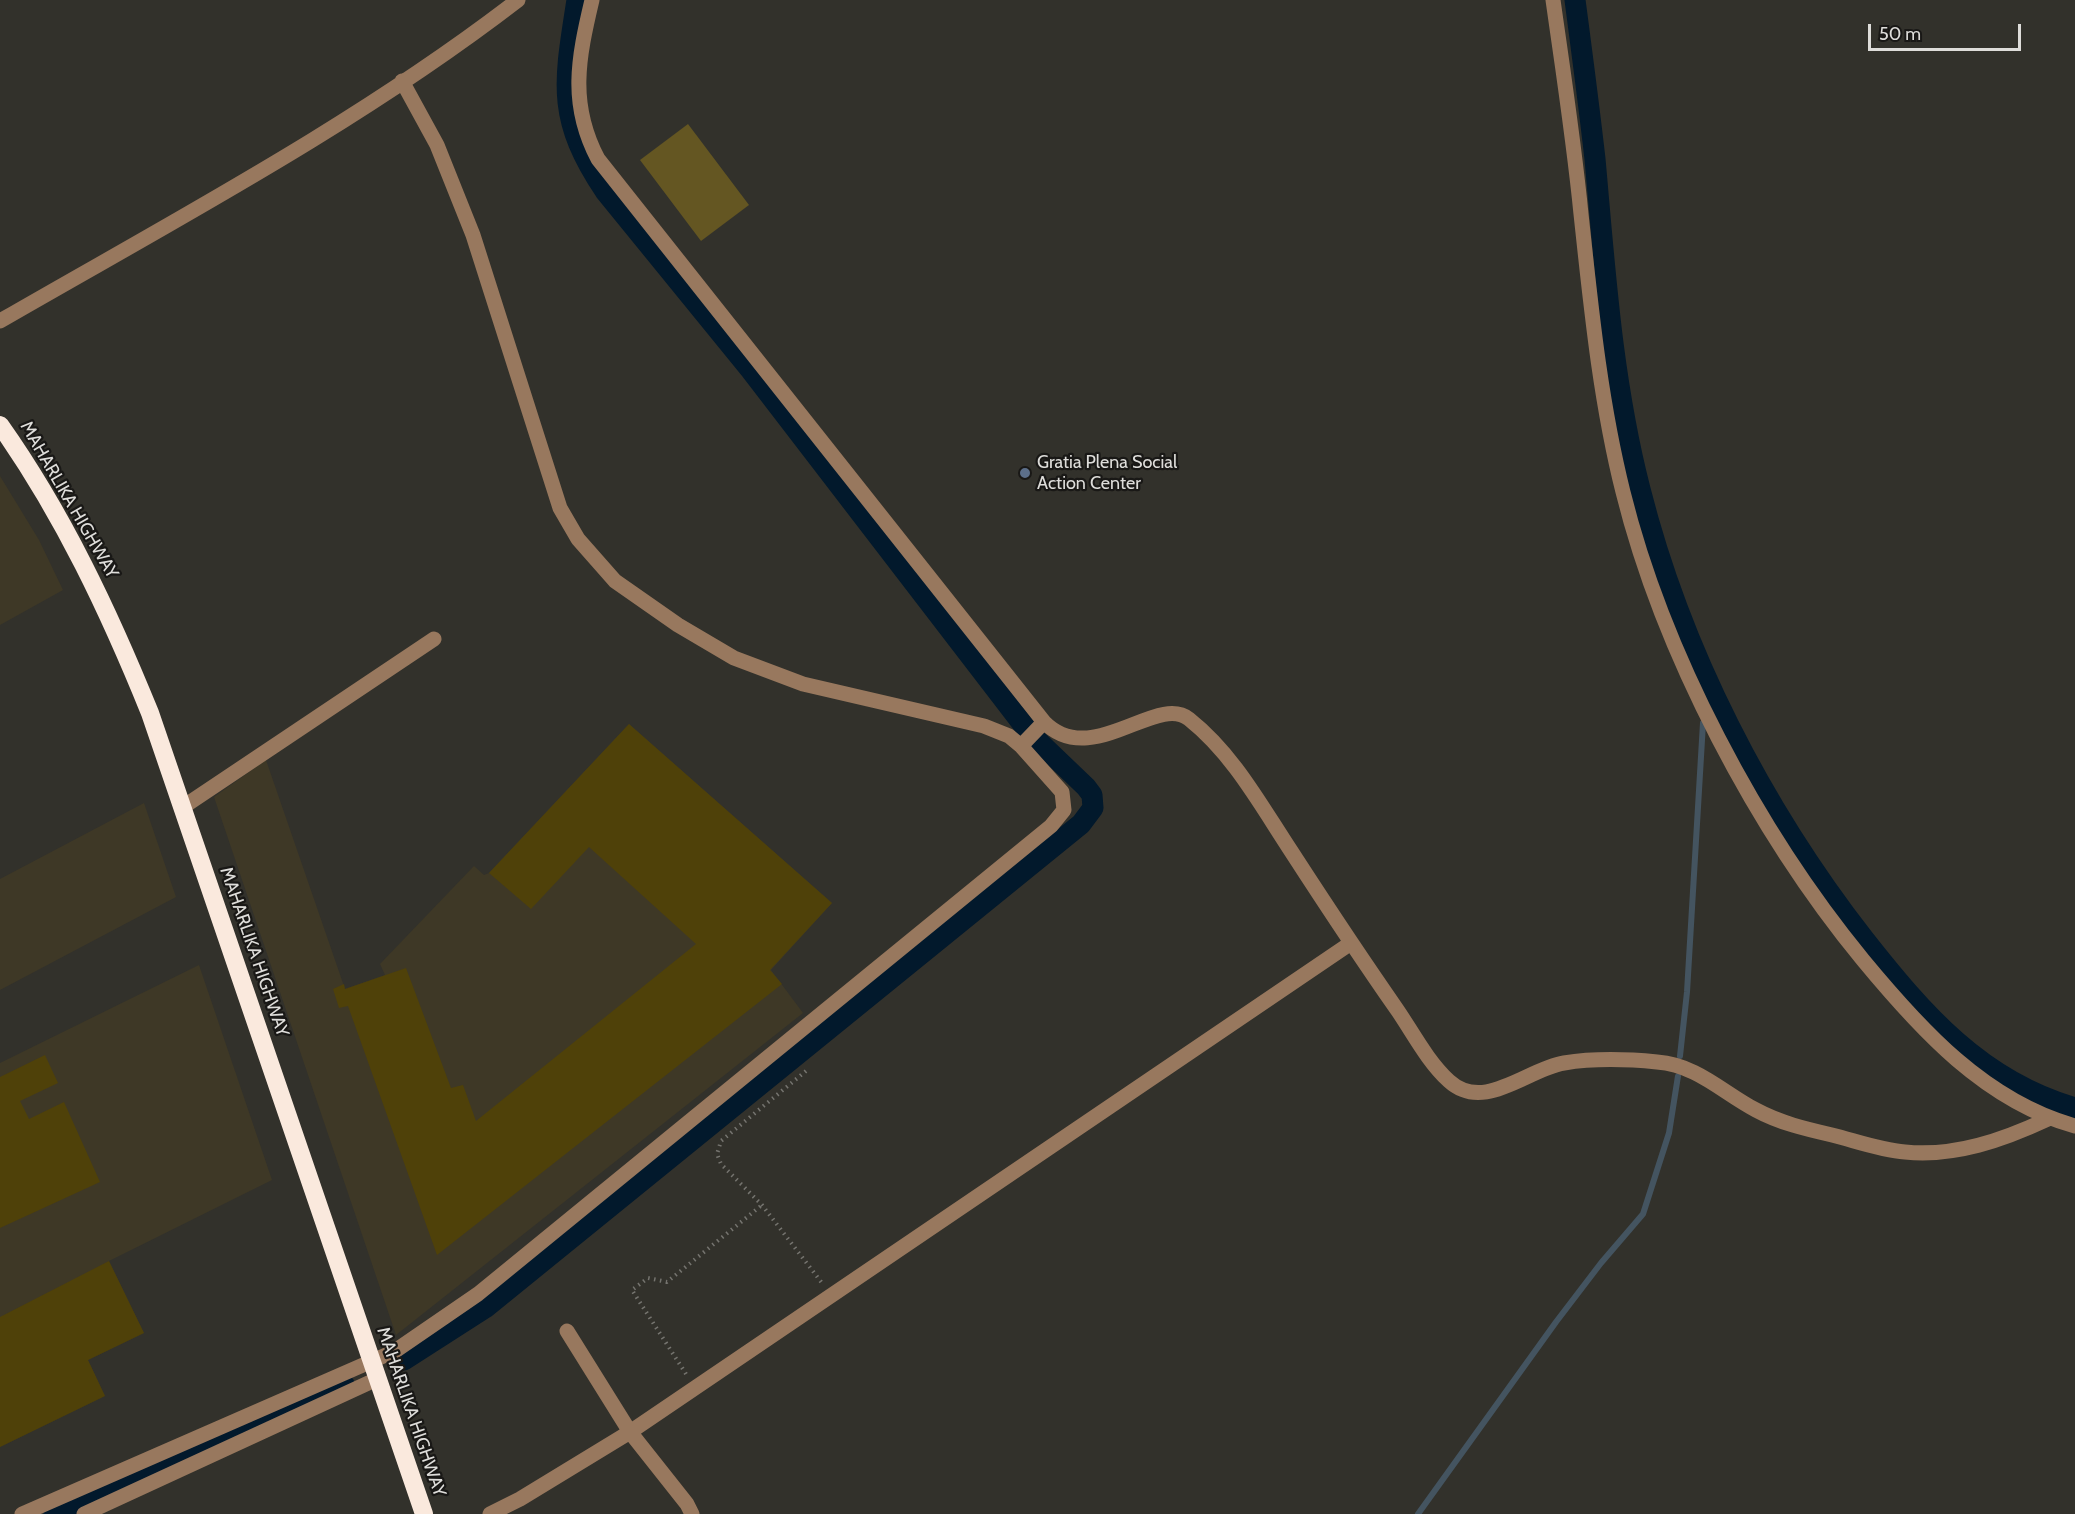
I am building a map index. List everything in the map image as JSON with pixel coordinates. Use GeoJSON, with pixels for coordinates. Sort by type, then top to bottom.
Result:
{"type":"FeatureCollection","features":[{"type":"Feature","properties":{"kind":"highway","name":"MAHARLIKA HIGHWAY"},"geometry":{"type":"LineString","coordinates":[[0,425],[47,498],[110,615],[150,713],[424,1514]]}},
{"type":"Feature","properties":{"kind":"street"},"geometry":{"type":"LineString","coordinates":[[0,321],[274,162],[402,81],[518,0]]}},
{"type":"Feature","properties":{"kind":"street"},"geometry":{"type":"LineString","coordinates":[[592,0],[581,54],[578,87],[582,121],[598,159],[1044,722],[1056,732],[1082,738],[1119,732],[1169,713],[1187,717],[1219,747],[1239,771],[1351,944],[1442,1074],[1452,1084],[1467,1092],[1486,1092],[1562,1063],[1616,1059],[1662,1062],[1696,1071],[1742,1103],[1783,1122],[1908,1152],[1982,1145],[2048,1119]]}},
{"type":"Feature","properties":{"kind":"street"},"geometry":{"type":"LineString","coordinates":[[1553,0],[1594,338],[1612,440],[1638,544],[1693,687],[1776,838],[1813,894],[1857,952],[1913,1018],[1956,1059],[2001,1093],[2048,1119],[2075,1126]]}},
{"type":"Feature","properties":{"kind":"street"},"geometry":{"type":"LineString","coordinates":[[22,1514],[403,1346],[478,1294],[1051,826],[1064,810],[1062,792],[1021,746],[1009,736],[984,726],[803,684],[751,666],[678,625],[606,574],[578,539],[560,508],[473,235],[437,145],[402,81]]}},
{"type":"Feature","properties":{"kind":"street"},"geometry":{"type":"LineString","coordinates":[[183,807],[434,639]]}},
{"type":"Feature","properties":{"kind":"street"},"geometry":{"type":"LineString","coordinates":[[1021,746],[1044,722]]}},
{"type":"Feature","properties":{"kind":"street"},"geometry":{"type":"LineString","coordinates":[[490,1514],[520,1499],[630,1432],[1351,944]]}},
{"type":"Feature","properties":{"kind":"street"},"geometry":{"type":"LineString","coordinates":[[567,1331],[630,1432],[687,1504],[692,1514]]}},
{"type":"Feature","properties":{"kind":"street"},"geometry":{"type":"LineString","coordinates":[[84,1514],[378,1379]]}},
{"type":"Feature","properties":{"kind":"path"},"geometry":{"type":"LineString","coordinates":[[806,1071],[718,1145],[717,1154],[721,1164],[762,1205],[832,1296]]}},
{"type":"Feature","properties":{"kind":"path"},"geometry":{"type":"LineString","coordinates":[[695,1388],[632,1290],[648,1278],[666,1282],[762,1205]]}},
{"type":"Feature","properties":{"kind":"shaded area"},"geometry":{"type":"Polygon","coordinates":[[[688,124],[749,205],[701,241],[640,160],[688,124]]]}},
{"type":"Feature","properties":{"kind":"shaded area"},"geometry":{"type":"Polygon","coordinates":[[[0,476],[39,540],[63,590],[0,625],[0,476]]]}},
{"type":"Feature","properties":{"kind":"shaded area"},"geometry":{"type":"Polygon","coordinates":[[[629,724],[832,903],[771,970],[803,1013],[396,1335],[214,797],[266,760],[345,989],[385,975],[380,964],[474,866],[484,875],[489,873],[629,724]]]}},
{"type":"Feature","properties":{"kind":"shaded area"},"geometry":{"type":"Polygon","coordinates":[[[144,803],[176,897],[0,990],[0,879],[144,803]]]}},
{"type":"Feature","properties":{"kind":"shaded area"},"geometry":{"type":"Polygon","coordinates":[[[199,965],[272,1180],[109,1261],[144,1333],[88,1360],[105,1396],[0,1447],[0,1063],[199,965]]]}},
{"type":"Feature","properties":{"kind":"building"},"geometry":{"type":"Polygon","coordinates":[[[629,724],[832,903],[770,970],[782,984],[437,1255],[348,1006],[339,1008],[333,989],[344,984],[345,989],[406,968],[451,1088],[463,1085],[476,1121],[696,944],[589,847],[531,909],[489,873],[629,724]]]}},
{"type":"Feature","properties":{"kind":"building"},"geometry":{"type":"Polygon","coordinates":[[[45,1055],[58,1083],[20,1101],[29,1119],[64,1102],[100,1182],[0,1228],[0,1077],[45,1055]]]}},
{"type":"Feature","properties":{"kind":"building"},"geometry":{"type":"Polygon","coordinates":[[[109,1261],[144,1333],[88,1360],[105,1396],[0,1447],[0,1317],[109,1261]]]}},
{"type":"Feature","properties":{"kind":"waterway"},"geometry":{"type":"LineString","coordinates":[[577,0],[567,78],[571,120],[589,165],[605,191],[750,369],[1025,727]]}},
{"type":"Feature","properties":{"kind":"waterway"},"geometry":{"type":"LineString","coordinates":[[1575,0],[1595,159],[1616,366],[1630,448],[1657,549],[1702,668],[1729,726],[1792,836],[1827,889],[1886,967],[1956,1042],[1982,1062],[2011,1081],[2041,1096],[2075,1108]]}},
{"type":"Feature","properties":{"kind":"waterway"},"geometry":{"type":"LineString","coordinates":[[1680,1056],[1687,992],[1703,723]]}},
{"type":"Feature","properties":{"kind":"waterway"},"geometry":{"type":"LineString","coordinates":[[404,1360],[485,1308],[1081,824],[1093,808],[1092,795],[1038,741]]}},
{"type":"Feature","properties":{"kind":"waterway"},"geometry":{"type":"LineString","coordinates":[[1418,1514],[1556,1322],[1601,1263],[1643,1214],[1669,1133],[1678,1076]]}},
{"type":"Feature","properties":{"kind":"waterway"},"geometry":{"type":"LineString","coordinates":[[54,1514],[344,1384]]}},
{"type":"Feature","properties":{"kind":"place","name":"Gratia Plena Social Action Center"},"geometry":{"type":"Point","coordinates":[1025,473]}}]}
